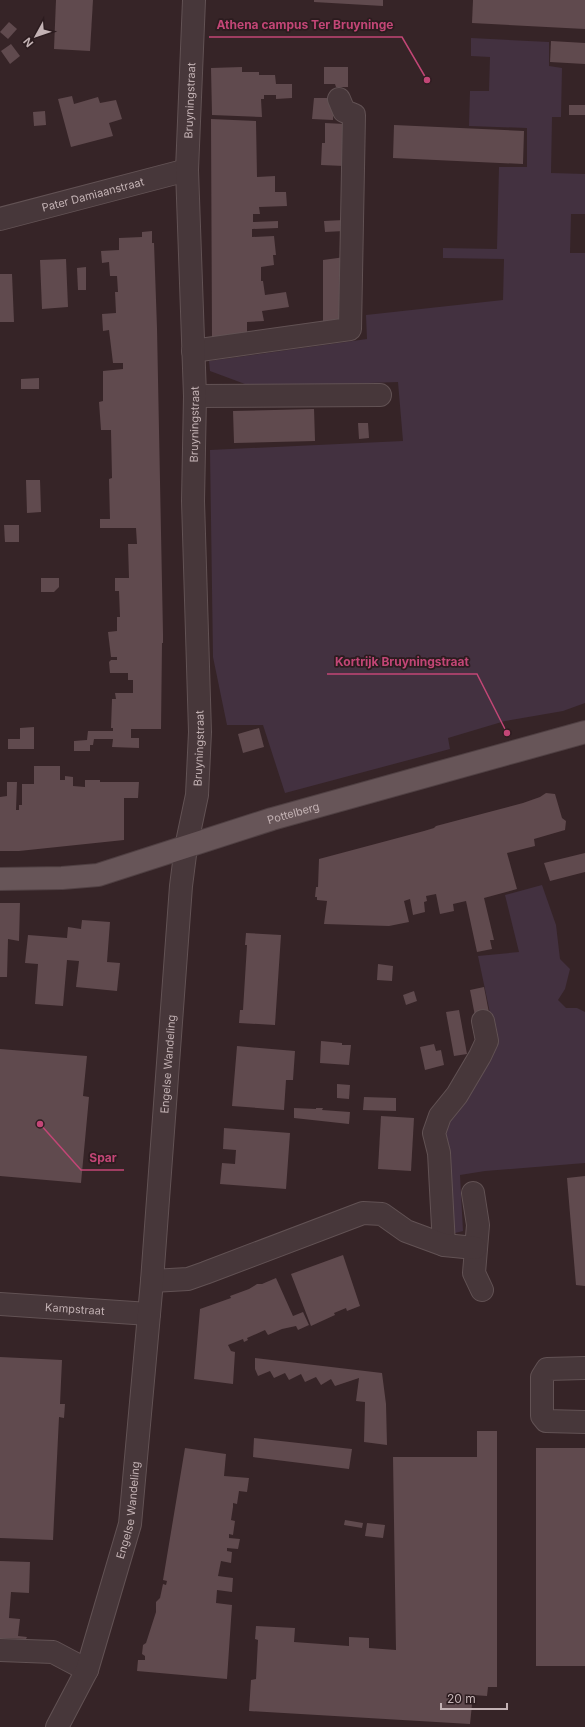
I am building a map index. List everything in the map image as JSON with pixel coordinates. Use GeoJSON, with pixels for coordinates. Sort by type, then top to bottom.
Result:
{"type":"FeatureCollection","features":[{"type":"Feature","properties":{"kind":"main road","name":"Pottelberg"},"geometry":{"type":"LineString","coordinates":[[0,879],[62,878],[98,875],[272,819],[585,732]]}},
{"type":"Feature","properties":{"kind":"street","name":"Bruyningstraat"},"geometry":{"type":"LineString","coordinates":[[186,847],[197,795],[200,732],[193,501],[195,396],[187,170],[194,0]]}},
{"type":"Feature","properties":{"kind":"street"},"geometry":{"type":"LineString","coordinates":[[193,352],[350,329],[354,115],[344,111],[339,99]]}},
{"type":"Feature","properties":{"kind":"street","name":"Pater Damiaanstraat"},"geometry":{"type":"LineString","coordinates":[[0,219],[187,170]]}},
{"type":"Feature","properties":{"kind":"street"},"geometry":{"type":"LineString","coordinates":[[195,396],[380,395]]}},
{"type":"Feature","properties":{"kind":"street","name":"Engelse Wandeling"},"geometry":{"type":"LineString","coordinates":[[57,1727],[86,1670],[130,1524],[152,1281],[186,847]]}},
{"type":"Feature","properties":{"kind":"street"},"geometry":{"type":"LineString","coordinates":[[444,1245],[439,1153],[434,1133],[440,1116],[457,1095],[487,1041],[483,1021]]}},
{"type":"Feature","properties":{"kind":"street"},"geometry":{"type":"LineString","coordinates":[[472,1193],[478,1225],[474,1273],[482,1290]]}},
{"type":"Feature","properties":{"kind":"street"},"geometry":{"type":"LineString","coordinates":[[152,1281],[188,1279],[363,1213],[382,1214],[406,1231],[444,1245],[475,1248]]}},
{"type":"Feature","properties":{"kind":"street","name":"Kampstraat"},"geometry":{"type":"LineString","coordinates":[[0,1304],[149,1314]]}},
{"type":"Feature","properties":{"kind":"street"},"geometry":{"type":"LineString","coordinates":[[585,1368],[547,1369],[542,1377],[542,1416],[546,1421],[585,1422]]}},
{"type":"Feature","properties":{"kind":"street"},"geometry":{"type":"LineString","coordinates":[[0,1650],[53,1652],[86,1670]]}},
{"type":"Feature","properties":{"kind":"shaded area"},"geometry":{"type":"Polygon","coordinates":[[[471,38],[549,42],[549,66],[562,68],[561,117],[552,117],[551,173],[585,174],[585,214],[571,214],[570,253],[585,253],[585,703],[563,711],[505,721],[448,738],[450,749],[285,793],[263,725],[227,725],[213,657],[210,450],[403,441],[398,382],[253,387],[210,371],[209,361],[367,339],[366,315],[503,300],[504,259],[443,258],[443,248],[497,249],[499,167],[527,167],[527,128],[469,126],[470,91],[489,91],[490,57],[471,56],[471,38]]]}},
{"type":"Feature","properties":{"kind":"shaded area"},"geometry":{"type":"Polygon","coordinates":[[[542,885],[556,925],[560,959],[570,969],[565,989],[558,1000],[566,1008],[577,1008],[585,1012],[585,1163],[485,1171],[460,1175],[463,1231],[455,1233],[443,1138],[446,1122],[497,1046],[478,956],[519,952],[505,895],[542,885]]]}},
{"type":"Feature","properties":{"kind":"building"},"geometry":{"type":"Polygon","coordinates":[[[56,0],[93,0],[90,51],[54,49],[56,0]]]}},
{"type":"Feature","properties":{"kind":"building"},"geometry":{"type":"Polygon","coordinates":[[[314,0],[383,0],[383,6],[314,2],[314,0]]]}},
{"type":"Feature","properties":{"kind":"building"},"geometry":{"type":"Polygon","coordinates":[[[473,0],[585,0],[585,29],[472,23],[473,0]]]}},
{"type":"Feature","properties":{"kind":"building"},"geometry":{"type":"Polygon","coordinates":[[[9,22],[17,29],[8,39],[0,32],[9,22]]]}},
{"type":"Feature","properties":{"kind":"building"},"geometry":{"type":"Polygon","coordinates":[[[551,41],[585,43],[585,64],[550,62],[551,41]]]}},
{"type":"Feature","properties":{"kind":"building"},"geometry":{"type":"Polygon","coordinates":[[[11,44],[20,56],[10,64],[1,51],[11,44]]]}},
{"type":"Feature","properties":{"kind":"building"},"geometry":{"type":"Polygon","coordinates":[[[242,67],[242,72],[259,72],[259,75],[275,75],[276,84],[292,84],[292,98],[276,99],[276,95],[264,95],[264,99],[261,99],[262,117],[212,115],[211,68],[242,67]]]}},
{"type":"Feature","properties":{"kind":"building"},"geometry":{"type":"Polygon","coordinates":[[[324,67],[348,67],[348,87],[336,87],[335,84],[324,84],[324,67]]]}},
{"type":"Feature","properties":{"kind":"building"},"geometry":{"type":"Polygon","coordinates":[[[72,96],[74,104],[98,97],[100,103],[116,100],[122,119],[109,123],[113,136],[71,147],[58,99],[72,96]]]}},
{"type":"Feature","properties":{"kind":"building"},"geometry":{"type":"Polygon","coordinates":[[[314,98],[334,98],[333,120],[312,119],[314,98]]]}},
{"type":"Feature","properties":{"kind":"building"},"geometry":{"type":"Polygon","coordinates":[[[569,105],[585,105],[585,115],[569,115],[569,105]]]}},
{"type":"Feature","properties":{"kind":"building"},"geometry":{"type":"Polygon","coordinates":[[[45,111],[46,125],[34,126],[33,112],[45,111]]]}},
{"type":"Feature","properties":{"kind":"building"},"geometry":{"type":"Polygon","coordinates":[[[211,119],[256,121],[257,177],[275,176],[275,192],[286,192],[287,206],[259,207],[260,214],[253,214],[253,222],[278,221],[278,228],[252,229],[252,237],[274,236],[276,255],[273,255],[274,265],[261,267],[261,281],[263,281],[265,295],[286,292],[289,307],[262,311],[264,321],[247,322],[247,336],[212,341],[211,119]]]}},
{"type":"Feature","properties":{"kind":"building"},"geometry":{"type":"Polygon","coordinates":[[[325,123],[345,124],[344,166],[321,165],[322,143],[325,143],[325,123]]]}},
{"type":"Feature","properties":{"kind":"building"},"geometry":{"type":"Polygon","coordinates":[[[394,125],[524,131],[523,164],[393,158],[394,125]]]}},
{"type":"Feature","properties":{"kind":"building"},"geometry":{"type":"Polygon","coordinates":[[[344,220],[344,231],[325,232],[324,221],[344,220]]]}},
{"type":"Feature","properties":{"kind":"building"},"geometry":{"type":"Polygon","coordinates":[[[152,231],[152,243],[154,243],[157,328],[163,634],[161,729],[131,729],[131,738],[139,738],[139,748],[112,747],[113,739],[94,739],[93,745],[90,745],[90,751],[74,751],[74,741],[87,740],[88,731],[113,731],[113,728],[111,728],[112,699],[116,699],[115,693],[133,693],[133,680],[128,680],[128,673],[110,673],[109,662],[111,660],[117,660],[117,657],[111,657],[108,632],[117,631],[117,617],[120,617],[119,591],[115,591],[115,578],[129,578],[128,544],[137,544],[136,528],[100,528],[100,519],[110,519],[109,479],[112,478],[111,430],[101,430],[99,402],[103,401],[103,371],[123,369],[123,363],[113,363],[109,330],[103,331],[102,314],[116,313],[115,292],[118,292],[117,276],[110,276],[109,262],[102,263],[101,251],[119,250],[119,238],[142,237],[142,232],[152,231]]]}},
{"type":"Feature","properties":{"kind":"building"},"geometry":{"type":"Polygon","coordinates":[[[345,257],[344,322],[323,325],[323,260],[345,257]]]}},
{"type":"Feature","properties":{"kind":"building"},"geometry":{"type":"Polygon","coordinates":[[[66,259],[68,307],[42,309],[40,260],[66,259]]]}},
{"type":"Feature","properties":{"kind":"building"},"geometry":{"type":"Polygon","coordinates":[[[86,267],[86,290],[78,290],[77,268],[86,267]]]}},
{"type":"Feature","properties":{"kind":"building"},"geometry":{"type":"Polygon","coordinates":[[[0,274],[12,274],[14,322],[0,322],[0,274]]]}},
{"type":"Feature","properties":{"kind":"building"},"geometry":{"type":"Polygon","coordinates":[[[39,378],[39,389],[21,389],[21,379],[39,378]]]}},
{"type":"Feature","properties":{"kind":"building"},"geometry":{"type":"Polygon","coordinates":[[[314,409],[315,441],[234,443],[233,411],[314,409]]]}},
{"type":"Feature","properties":{"kind":"building"},"geometry":{"type":"Polygon","coordinates":[[[358,423],[368,423],[369,438],[359,439],[358,423]]]}},
{"type":"Feature","properties":{"kind":"building"},"geometry":{"type":"Polygon","coordinates":[[[26,480],[40,480],[41,512],[27,513],[26,480]]]}},
{"type":"Feature","properties":{"kind":"building"},"geometry":{"type":"Polygon","coordinates":[[[4,525],[19,525],[19,542],[5,542],[4,525]]]}},
{"type":"Feature","properties":{"kind":"building"},"geometry":{"type":"Polygon","coordinates":[[[41,578],[59,578],[59,587],[54,592],[41,592],[41,578]]]}},
{"type":"Feature","properties":{"kind":"building"},"geometry":{"type":"Polygon","coordinates":[[[34,727],[34,749],[8,749],[8,739],[20,739],[20,728],[34,727]]]}},
{"type":"Feature","properties":{"kind":"building"},"geometry":{"type":"Polygon","coordinates":[[[259,728],[264,747],[243,753],[238,734],[259,728]]]}},
{"type":"Feature","properties":{"kind":"building"},"geometry":{"type":"Polygon","coordinates":[[[34,766],[60,766],[60,780],[65,780],[65,776],[73,777],[73,786],[85,787],[85,780],[100,780],[100,782],[139,782],[138,798],[124,798],[124,840],[19,851],[0,851],[0,797],[7,796],[7,782],[17,782],[16,810],[19,810],[19,805],[22,805],[22,784],[34,784],[34,766]]]}},
{"type":"Feature","properties":{"kind":"building"},"geometry":{"type":"Polygon","coordinates":[[[546,793],[555,794],[562,818],[566,821],[565,830],[534,839],[535,846],[507,853],[517,889],[484,898],[494,940],[490,940],[492,949],[477,952],[466,901],[453,904],[454,911],[440,914],[436,894],[426,896],[427,901],[424,902],[425,912],[413,915],[410,899],[404,901],[409,922],[389,926],[324,924],[327,901],[317,900],[317,897],[315,897],[316,887],[318,887],[319,859],[523,803],[540,797],[546,793]]]}},
{"type":"Feature","properties":{"kind":"building"},"geometry":{"type":"Polygon","coordinates":[[[585,853],[585,872],[550,881],[544,863],[585,853]]]}},
{"type":"Feature","properties":{"kind":"building"},"geometry":{"type":"Polygon","coordinates":[[[0,903],[20,903],[19,941],[8,939],[7,977],[0,977],[0,903]]]}},
{"type":"Feature","properties":{"kind":"building"},"geometry":{"type":"Polygon","coordinates":[[[82,920],[110,922],[107,962],[120,963],[117,991],[76,987],[79,961],[67,960],[63,1006],[35,1004],[38,964],[25,963],[28,935],[67,938],[68,927],[81,929],[82,920]]]}},
{"type":"Feature","properties":{"kind":"building"},"geometry":{"type":"Polygon","coordinates":[[[246,933],[281,935],[275,1025],[239,1023],[240,1010],[243,1010],[247,945],[245,945],[246,933]]]}},
{"type":"Feature","properties":{"kind":"building"},"geometry":{"type":"Polygon","coordinates":[[[378,964],[393,966],[392,981],[377,980],[378,964]]]}},
{"type":"Feature","properties":{"kind":"building"},"geometry":{"type":"Polygon","coordinates":[[[484,987],[489,1013],[475,1016],[470,990],[484,987]]]}},
{"type":"Feature","properties":{"kind":"building"},"geometry":{"type":"Polygon","coordinates":[[[414,991],[417,1001],[406,1005],[403,995],[414,991]]]}},
{"type":"Feature","properties":{"kind":"building"},"geometry":{"type":"Polygon","coordinates":[[[459,1010],[467,1054],[454,1056],[446,1012],[459,1010]]]}},
{"type":"Feature","properties":{"kind":"building"},"geometry":{"type":"Polygon","coordinates":[[[321,1041],[351,1045],[349,1065],[320,1063],[321,1041]]]}},
{"type":"Feature","properties":{"kind":"building"},"geometry":{"type":"Polygon","coordinates":[[[434,1044],[436,1051],[441,1050],[444,1065],[425,1070],[420,1047],[434,1044]]]}},
{"type":"Feature","properties":{"kind":"building"},"geometry":{"type":"Polygon","coordinates":[[[237,1046],[295,1051],[293,1080],[286,1080],[284,1110],[232,1106],[237,1046]]]}},
{"type":"Feature","properties":{"kind":"building"},"geometry":{"type":"Polygon","coordinates":[[[0,1049],[87,1056],[83,1096],[89,1097],[81,1183],[0,1176],[0,1049]]]}},
{"type":"Feature","properties":{"kind":"building"},"geometry":{"type":"Polygon","coordinates":[[[337,1084],[350,1085],[349,1099],[337,1098],[337,1084]]]}},
{"type":"Feature","properties":{"kind":"building"},"geometry":{"type":"Polygon","coordinates":[[[364,1097],[396,1098],[396,1111],[363,1110],[364,1097]]]}},
{"type":"Feature","properties":{"kind":"building"},"geometry":{"type":"Polygon","coordinates":[[[294,1108],[323,1108],[322,1110],[350,1112],[349,1124],[294,1118],[294,1108]]]}},
{"type":"Feature","properties":{"kind":"building"},"geometry":{"type":"Polygon","coordinates":[[[381,1116],[414,1118],[411,1171],[378,1169],[381,1116]]]}},
{"type":"Feature","properties":{"kind":"building"},"geometry":{"type":"Polygon","coordinates":[[[224,1128],[290,1133],[286,1189],[220,1184],[222,1163],[235,1164],[236,1150],[223,1149],[224,1128]]]}},
{"type":"Feature","properties":{"kind":"building"},"geometry":{"type":"Polygon","coordinates":[[[585,1176],[585,1286],[576,1285],[567,1178],[585,1176]]]}},
{"type":"Feature","properties":{"kind":"building"},"geometry":{"type":"Polygon","coordinates":[[[343,1255],[360,1306],[347,1311],[346,1308],[311,1326],[291,1274],[343,1255]]]}},
{"type":"Feature","properties":{"kind":"building"},"geometry":{"type":"Polygon","coordinates":[[[276,1278],[293,1316],[303,1312],[309,1325],[298,1330],[296,1326],[282,1329],[268,1335],[265,1330],[247,1338],[248,1340],[244,1342],[243,1339],[228,1345],[231,1351],[235,1352],[233,1384],[194,1379],[200,1309],[231,1298],[230,1296],[249,1289],[257,1284],[262,1284],[276,1278]]]}},
{"type":"Feature","properties":{"kind":"building"},"geometry":{"type":"Polygon","coordinates":[[[0,1357],[62,1360],[60,1404],[65,1404],[64,1418],[59,1417],[53,1540],[0,1538],[0,1357]]]}},
{"type":"Feature","properties":{"kind":"building"},"geometry":{"type":"Polygon","coordinates":[[[255,1358],[382,1373],[386,1404],[387,1445],[364,1442],[365,1402],[356,1401],[359,1378],[335,1386],[331,1379],[321,1385],[316,1377],[305,1382],[301,1374],[289,1380],[285,1373],[274,1378],[270,1371],[258,1376],[255,1369],[255,1358]]]}},
{"type":"Feature","properties":{"kind":"building"},"geometry":{"type":"Polygon","coordinates":[[[477,1431],[497,1431],[497,1687],[488,1687],[487,1696],[473,1695],[470,1724],[249,1711],[251,1680],[256,1679],[258,1640],[255,1639],[256,1626],[295,1628],[294,1642],[349,1646],[349,1637],[369,1638],[369,1648],[396,1650],[393,1457],[477,1457],[477,1431]]]}},
{"type":"Feature","properties":{"kind":"building"},"geometry":{"type":"Polygon","coordinates":[[[254,1438],[352,1449],[349,1469],[253,1457],[254,1438]]]}},
{"type":"Feature","properties":{"kind":"building"},"geometry":{"type":"Polygon","coordinates":[[[185,1448],[226,1454],[224,1476],[249,1478],[247,1492],[239,1491],[237,1504],[233,1503],[231,1520],[235,1521],[233,1535],[229,1534],[229,1538],[240,1539],[238,1549],[227,1548],[227,1551],[232,1552],[231,1563],[221,1561],[218,1576],[233,1578],[232,1592],[217,1590],[216,1603],[232,1605],[227,1679],[137,1671],[138,1660],[145,1660],[145,1656],[142,1654],[143,1645],[146,1643],[156,1612],[156,1602],[160,1598],[163,1584],[166,1585],[167,1581],[163,1580],[185,1448]]]}},
{"type":"Feature","properties":{"kind":"building"},"geometry":{"type":"Polygon","coordinates":[[[536,1448],[585,1448],[585,1666],[536,1666],[536,1448]]]}},
{"type":"Feature","properties":{"kind":"building"},"geometry":{"type":"Polygon","coordinates":[[[345,1520],[363,1523],[362,1528],[344,1525],[345,1520]]]}},
{"type":"Feature","properties":{"kind":"building"},"geometry":{"type":"Polygon","coordinates":[[[367,1523],[385,1525],[383,1538],[365,1536],[367,1523]]]}},
{"type":"Feature","properties":{"kind":"building"},"geometry":{"type":"Polygon","coordinates":[[[0,1561],[30,1562],[29,1593],[11,1592],[9,1618],[20,1619],[18,1636],[27,1637],[26,1639],[0,1638],[0,1561]]]}},
{"type":"Feature","properties":{"kind":"place","name":"Athena campus Ter Bruyninge"},"geometry":{"type":"Point","coordinates":[427,80]}},
{"type":"Feature","properties":{"kind":"place","name":"Kortrijk Bruyningstraat"},"geometry":{"type":"Point","coordinates":[507,733]}},
{"type":"Feature","properties":{"kind":"place","name":"Spar"},"geometry":{"type":"Point","coordinates":[40,1124]}}]}
